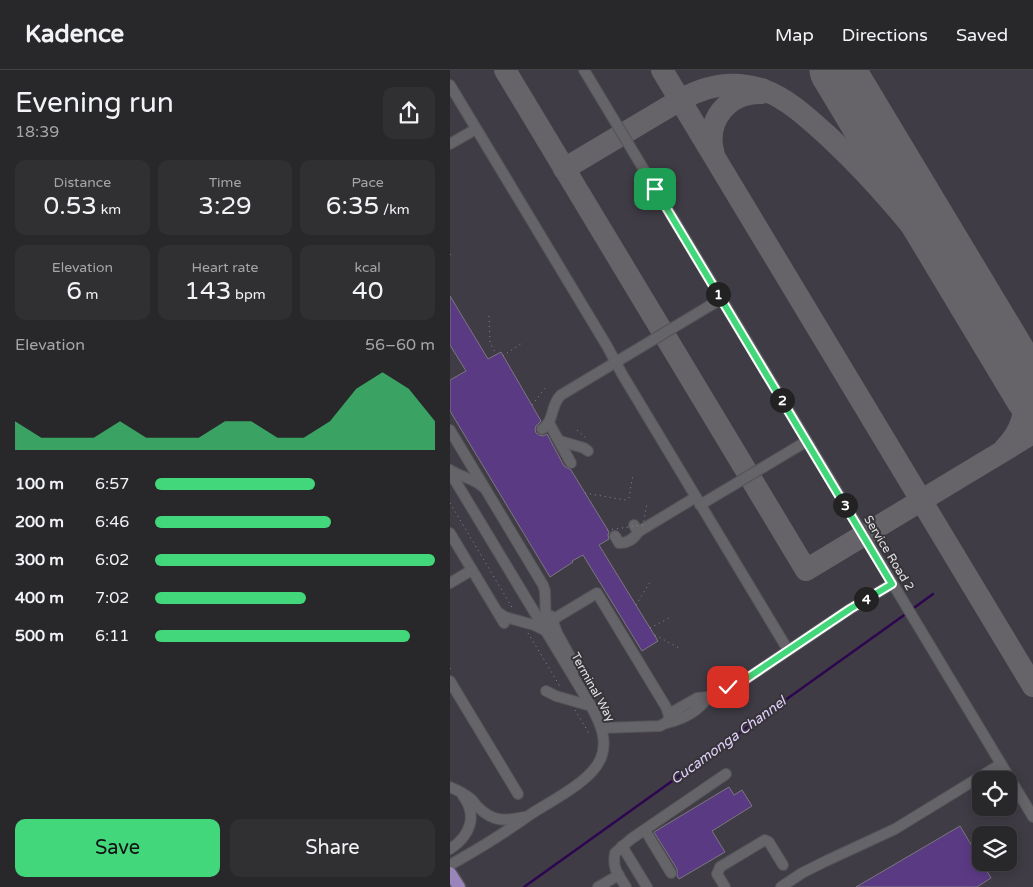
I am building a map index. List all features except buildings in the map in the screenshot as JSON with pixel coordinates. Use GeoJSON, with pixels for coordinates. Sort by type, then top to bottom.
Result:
{"type":"FeatureCollection","features":[{"type":"Feature","properties":{"kind":"main road"},"geometry":{"type":"LineString","coordinates":[[450,873],[459,887]]}},
{"type":"Feature","properties":{"kind":"lane","name":"Service Road 2"},"geometry":{"type":"LineString","coordinates":[[584,70],[1033,818]]}},
{"type":"Feature","properties":{"kind":"lane"},"geometry":{"type":"LineString","coordinates":[[450,85],[788,650]]}},
{"type":"Feature","properties":{"kind":"lane"},"geometry":{"type":"LineString","coordinates":[[450,144],[476,128]]}},
{"type":"Feature","properties":{"kind":"lane"},"geometry":{"type":"LineString","coordinates":[[560,441],[562,449],[569,459],[585,449],[560,441],[545,426],[558,398],[721,299]]}},
{"type":"Feature","properties":{"kind":"lane"},"geometry":{"type":"LineString","coordinates":[[450,430],[539,577],[545,592],[547,632]]}},
{"type":"Feature","properties":{"kind":"lane"},"geometry":{"type":"LineString","coordinates":[[611,533],[619,543],[625,543],[635,537],[636,528],[698,501],[807,441]]}},
{"type":"Feature","properties":{"kind":"lane"},"geometry":{"type":"LineString","coordinates":[[450,471],[484,487]]}},
{"type":"Feature","properties":{"kind":"lane","name":"Terminal Way"},"geometry":{"type":"LineString","coordinates":[[450,471],[591,706],[602,728],[604,738],[601,759],[590,774],[571,789],[450,865]]}},
{"type":"Feature","properties":{"kind":"lane"},"geometry":{"type":"LineString","coordinates":[[450,533],[504,623]]}},
{"type":"Feature","properties":{"kind":"lane"},"geometry":{"type":"LineString","coordinates":[[450,583],[472,570]]}},
{"type":"Feature","properties":{"kind":"lane"},"geometry":{"type":"LineString","coordinates":[[602,728],[660,726],[696,698],[708,697],[743,681],[850,609],[892,584]]}},
{"type":"Feature","properties":{"kind":"lane"},"geometry":{"type":"LineString","coordinates":[[552,620],[597,594],[666,707],[668,718]]}},
{"type":"Feature","properties":{"kind":"lane"},"geometry":{"type":"LineString","coordinates":[[545,601],[557,632],[572,660],[573,675]]}},
{"type":"Feature","properties":{"kind":"lane"},"geometry":{"type":"LineString","coordinates":[[498,612],[505,618],[534,625],[547,632]]}},
{"type":"Feature","properties":{"kind":"lane"},"geometry":{"type":"LineString","coordinates":[[450,681],[518,794]]}},
{"type":"Feature","properties":{"kind":"lane"},"geometry":{"type":"LineString","coordinates":[[546,691],[556,696],[591,706]]}},
{"type":"Feature","properties":{"kind":"lane"},"geometry":{"type":"LineString","coordinates":[[781,887],[826,861],[895,829],[1001,764]]}},
{"type":"Feature","properties":{"kind":"lane"},"geometry":{"type":"LineString","coordinates":[[626,887],[613,863],[615,853],[644,830],[726,774]]}},
{"type":"Feature","properties":{"kind":"lane"},"geometry":{"type":"LineString","coordinates":[[454,789],[469,798],[480,810],[492,818],[510,820],[529,815]]}},
{"type":"Feature","properties":{"kind":"lane"},"geometry":{"type":"LineString","coordinates":[[450,849],[466,835],[471,821],[468,805],[464,798],[454,789]]}},
{"type":"Feature","properties":{"kind":"lane"},"geometry":{"type":"LineString","coordinates":[[644,830],[671,874]]}},
{"type":"Feature","properties":{"kind":"lane"},"geometry":{"type":"LineString","coordinates":[[725,887],[717,874],[720,867],[765,840],[770,842],[783,866]]}},
{"type":"Feature","properties":{"kind":"lane"},"geometry":{"type":"LineString","coordinates":[[622,846],[646,887]]}},
{"type":"Feature","properties":{"kind":"lane"},"geometry":{"type":"LineString","coordinates":[[600,887],[619,875]]}},
{"type":"Feature","properties":{"kind":"path"},"geometry":{"type":"LineString","coordinates":[[489,316],[490,343],[496,354]]}},
{"type":"Feature","properties":{"kind":"path"},"geometry":{"type":"LineString","coordinates":[[504,356],[522,343]]}},
{"type":"Feature","properties":{"kind":"path"},"geometry":{"type":"LineString","coordinates":[[532,405],[546,388]]}},
{"type":"Feature","properties":{"kind":"path"},"geometry":{"type":"LineString","coordinates":[[585,493],[625,500],[629,498],[633,474]]}},
{"type":"Feature","properties":{"kind":"path"},"geometry":{"type":"LineString","coordinates":[[450,503],[590,735]]}},
{"type":"Feature","properties":{"kind":"path"},"geometry":{"type":"LineString","coordinates":[[611,533],[643,524],[647,504]]}},
{"type":"Feature","properties":{"kind":"path"},"geometry":{"type":"LineString","coordinates":[[636,605],[650,582]]}},
{"type":"Feature","properties":{"kind":"path"},"geometry":{"type":"LineString","coordinates":[[650,628],[671,617]]}},
{"type":"Feature","properties":{"kind":"path"},"geometry":{"type":"LineString","coordinates":[[655,636],[682,649]]}},
{"type":"Feature","properties":{"kind":"shaded area"},"geometry":{"type":"Polygon","coordinates":[[[450,70],[1033,70],[1033,887],[466,887],[450,862],[450,70]]]}},
{"type":"Feature","properties":{"kind":"waterway","name":"Cucamonga Channel"},"geometry":{"type":"LineString","coordinates":[[911,610],[933,594]]}},
{"type":"Feature","properties":{"kind":"waterway","name":"Cucamonga Channel"},"geometry":{"type":"LineString","coordinates":[[524,887],[907,613]]}},
{"type":"Feature","properties":{"kind":"taxiway"},"geometry":{"type":"LineString","coordinates":[[505,70],[806,570],[1033,433]]}},
{"type":"Feature","properties":{"kind":"taxiway"},"geometry":{"type":"LineString","coordinates":[[662,70],[1033,686]]}},
{"type":"Feature","properties":{"kind":"taxiway"},"geometry":{"type":"LineString","coordinates":[[564,169],[680,100],[700,91],[721,86],[742,85],[773,94],[798,110],[828,136],[879,188],[948,272],[1012,361],[1033,381]]}},
{"type":"Feature","properties":{"kind":"taxiway"},"geometry":{"type":"LineString","coordinates":[[714,155],[712,131],[721,111],[738,98],[749,94],[762,93]]}},
{"type":"Feature","properties":{"kind":"taxiway"},"geometry":{"type":"LineString","coordinates":[[1005,448],[1019,429],[1024,407],[1022,388],[1014,365]]}},
{"type":"Feature","properties":{"kind":"runway"},"geometry":{"type":"LineString","coordinates":[[837,70],[1033,396]]}},
{"type":"Feature","properties":{"kind":"route"},"geometry":{"type":"LineString","coordinates":[[655,189],[892,584],[820,628],[743,681],[728,687]]}}]}
